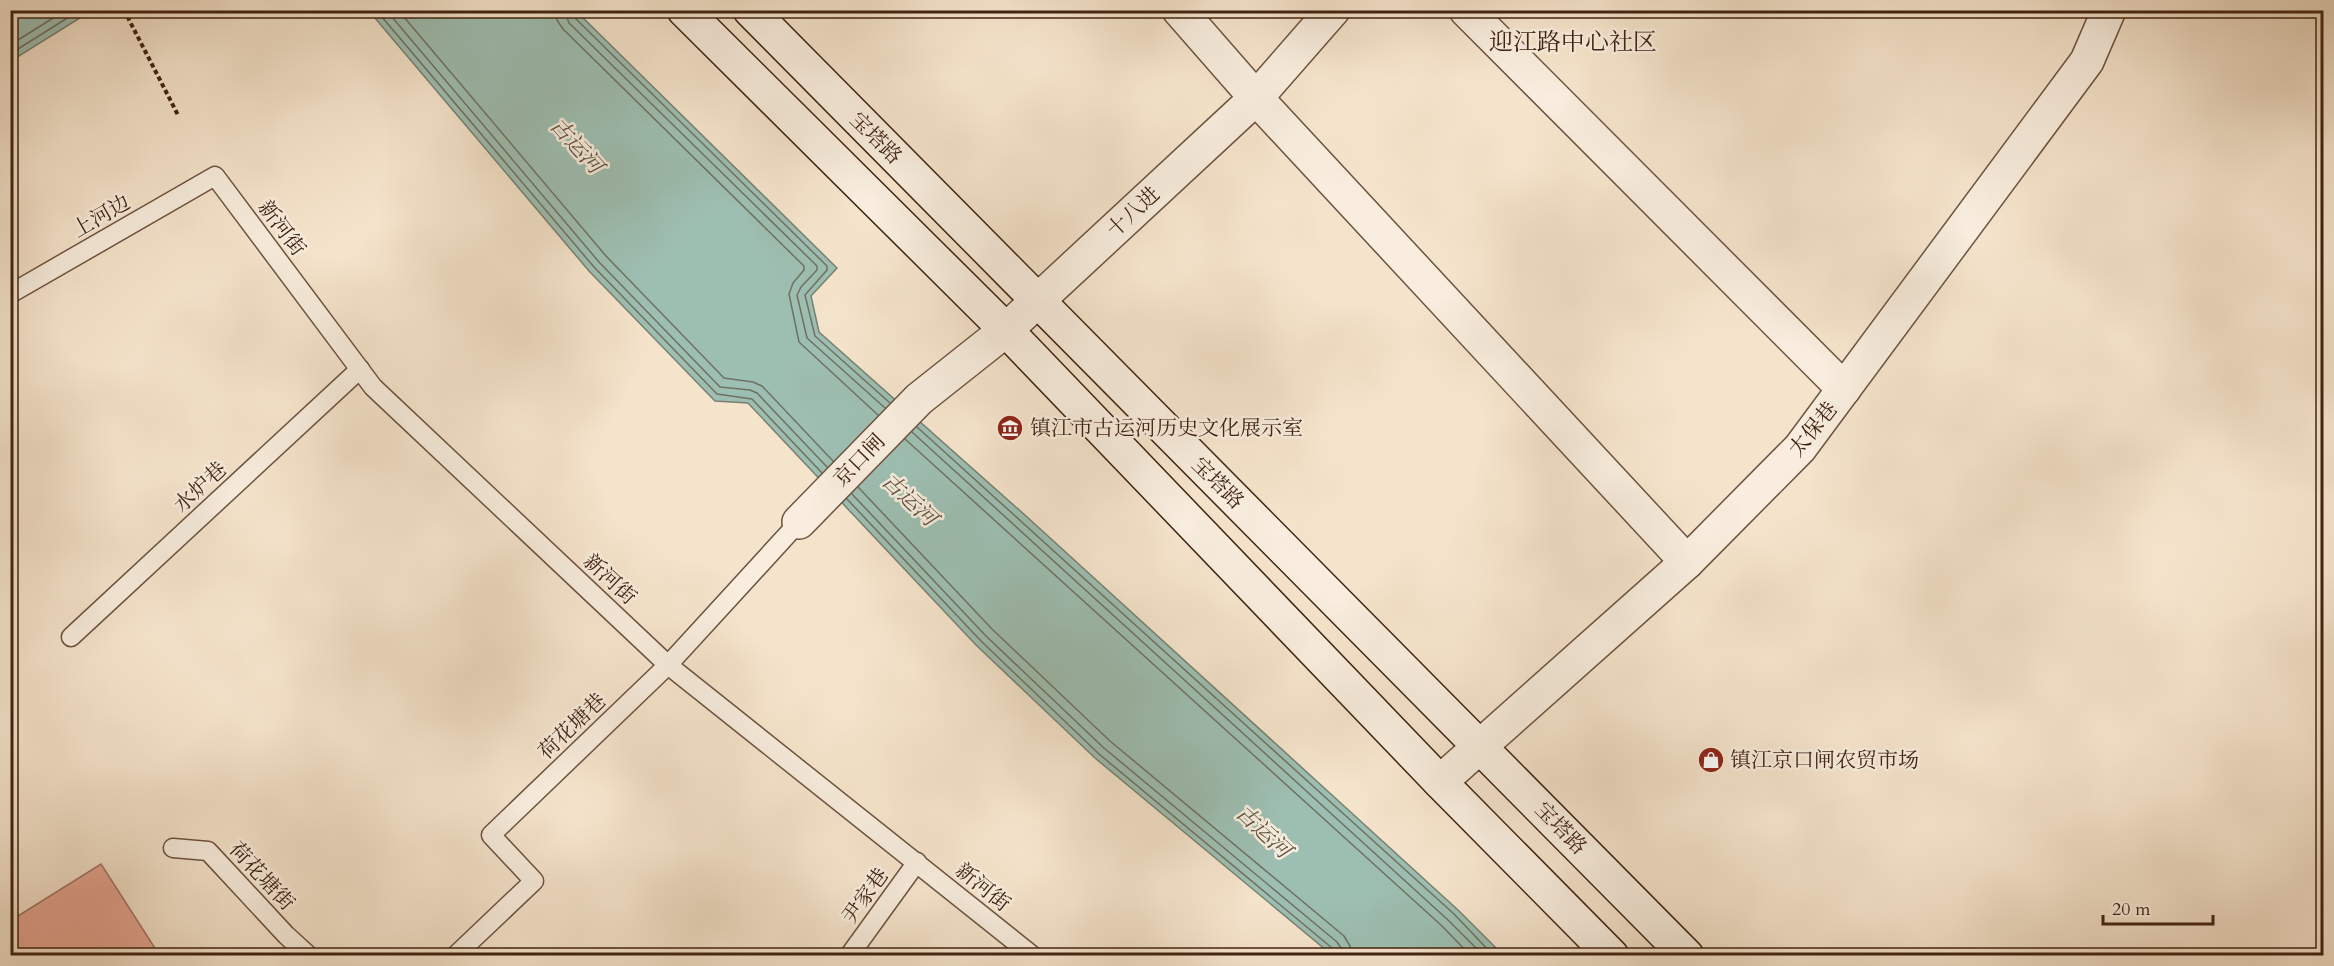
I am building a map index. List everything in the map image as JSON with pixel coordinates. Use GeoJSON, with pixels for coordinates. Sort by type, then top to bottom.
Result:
{"type":"FeatureCollection","features":[{"type":"Feature","properties":{"kind":"street"},"geometry":{"type":"LineString","coordinates":[[684,10],[1006,330],[1440,782],[1612,956]]}},
{"type":"Feature","properties":{"kind":"street","name":"宝塔路"},"geometry":{"type":"LineString","coordinates":[[750,10],[1687,956]]}},
{"type":"Feature","properties":{"kind":"street"},"geometry":{"type":"LineString","coordinates":[[1179,10],[1256,98],[1688,562]]}},
{"type":"Feature","properties":{"kind":"street","name":"十八进"},"geometry":{"type":"LineString","coordinates":[[919,399],[1006,330],[1256,98],[1333,10]]}},
{"type":"Feature","properties":{"kind":"street"},"geometry":{"type":"LineString","coordinates":[[1466,10],[1844,389]]}},
{"type":"Feature","properties":{"kind":"street","name":"太保巷"},"geometry":{"type":"LineString","coordinates":[[1440,782],[1688,562],[1800,448],[2087,61],[2109,10]]}},
{"type":"Feature","properties":{"kind":"street","name":"京口闸"},"geometry":{"type":"LineString","coordinates":[[799,522],[919,399]]}},
{"type":"Feature","properties":{"kind":"lane","name":"上河边"},"geometry":{"type":"LineString","coordinates":[[10,294],[215,176]]}},
{"type":"Feature","properties":{"kind":"lane","name":"新河街"},"geometry":{"type":"LineString","coordinates":[[215,176],[373,387],[668,665],[1033,956]]}},
{"type":"Feature","properties":{"kind":"lane","name":"水炉巷"},"geometry":{"type":"LineString","coordinates":[[71,637],[360,369]]}},
{"type":"Feature","properties":{"kind":"lane","name":"荷花塘巷"},"geometry":{"type":"LineString","coordinates":[[455,956],[534,881],[491,835],[668,665],[799,522]]}},
{"type":"Feature","properties":{"kind":"lane","name":"荷花塘街"},"geometry":{"type":"LineString","coordinates":[[172,848],[208,851],[285,935],[309,956]]}},
{"type":"Feature","properties":{"kind":"lane","name":"尹家巷"},"geometry":{"type":"LineString","coordinates":[[849,956],[917,862]]}},
{"type":"Feature","properties":{"kind":"path"},"geometry":{"type":"LineString","coordinates":[[124,10],[178,115]]}},
{"type":"Feature","properties":{"kind":"water"},"geometry":{"type":"Polygon","coordinates":[[[11,10],[91,10],[91,11],[11,61],[11,10]]]}},
{"type":"Feature","properties":{"kind":"water","name":"古运河"},"geometry":{"type":"Polygon","coordinates":[[[369,11],[576,11],[837,268],[811,296],[819,332],[1026,516],[1458,910],[1503,955],[1332,955],[1095,758],[976,645],[748,403],[715,401],[589,271],[369,11]]]}},
{"type":"Feature","properties":{"kind":"building"},"geometry":{"type":"Polygon","coordinates":[[[101,864],[160,956],[10,956],[10,921],[101,864]]]}},
{"type":"Feature","properties":{"kind":"place","name":"镇江市古运河历史文化展示室"},"geometry":{"type":"Point","coordinates":[1010,428]}},
{"type":"Feature","properties":{"kind":"place","name":"镇江京口闸农贸市场"},"geometry":{"type":"Point","coordinates":[1711,760]}},
{"type":"Feature","properties":{"kind":"district","name":"迎江路中心社区"},"geometry":{"type":"Point","coordinates":[1573,42]}}]}
